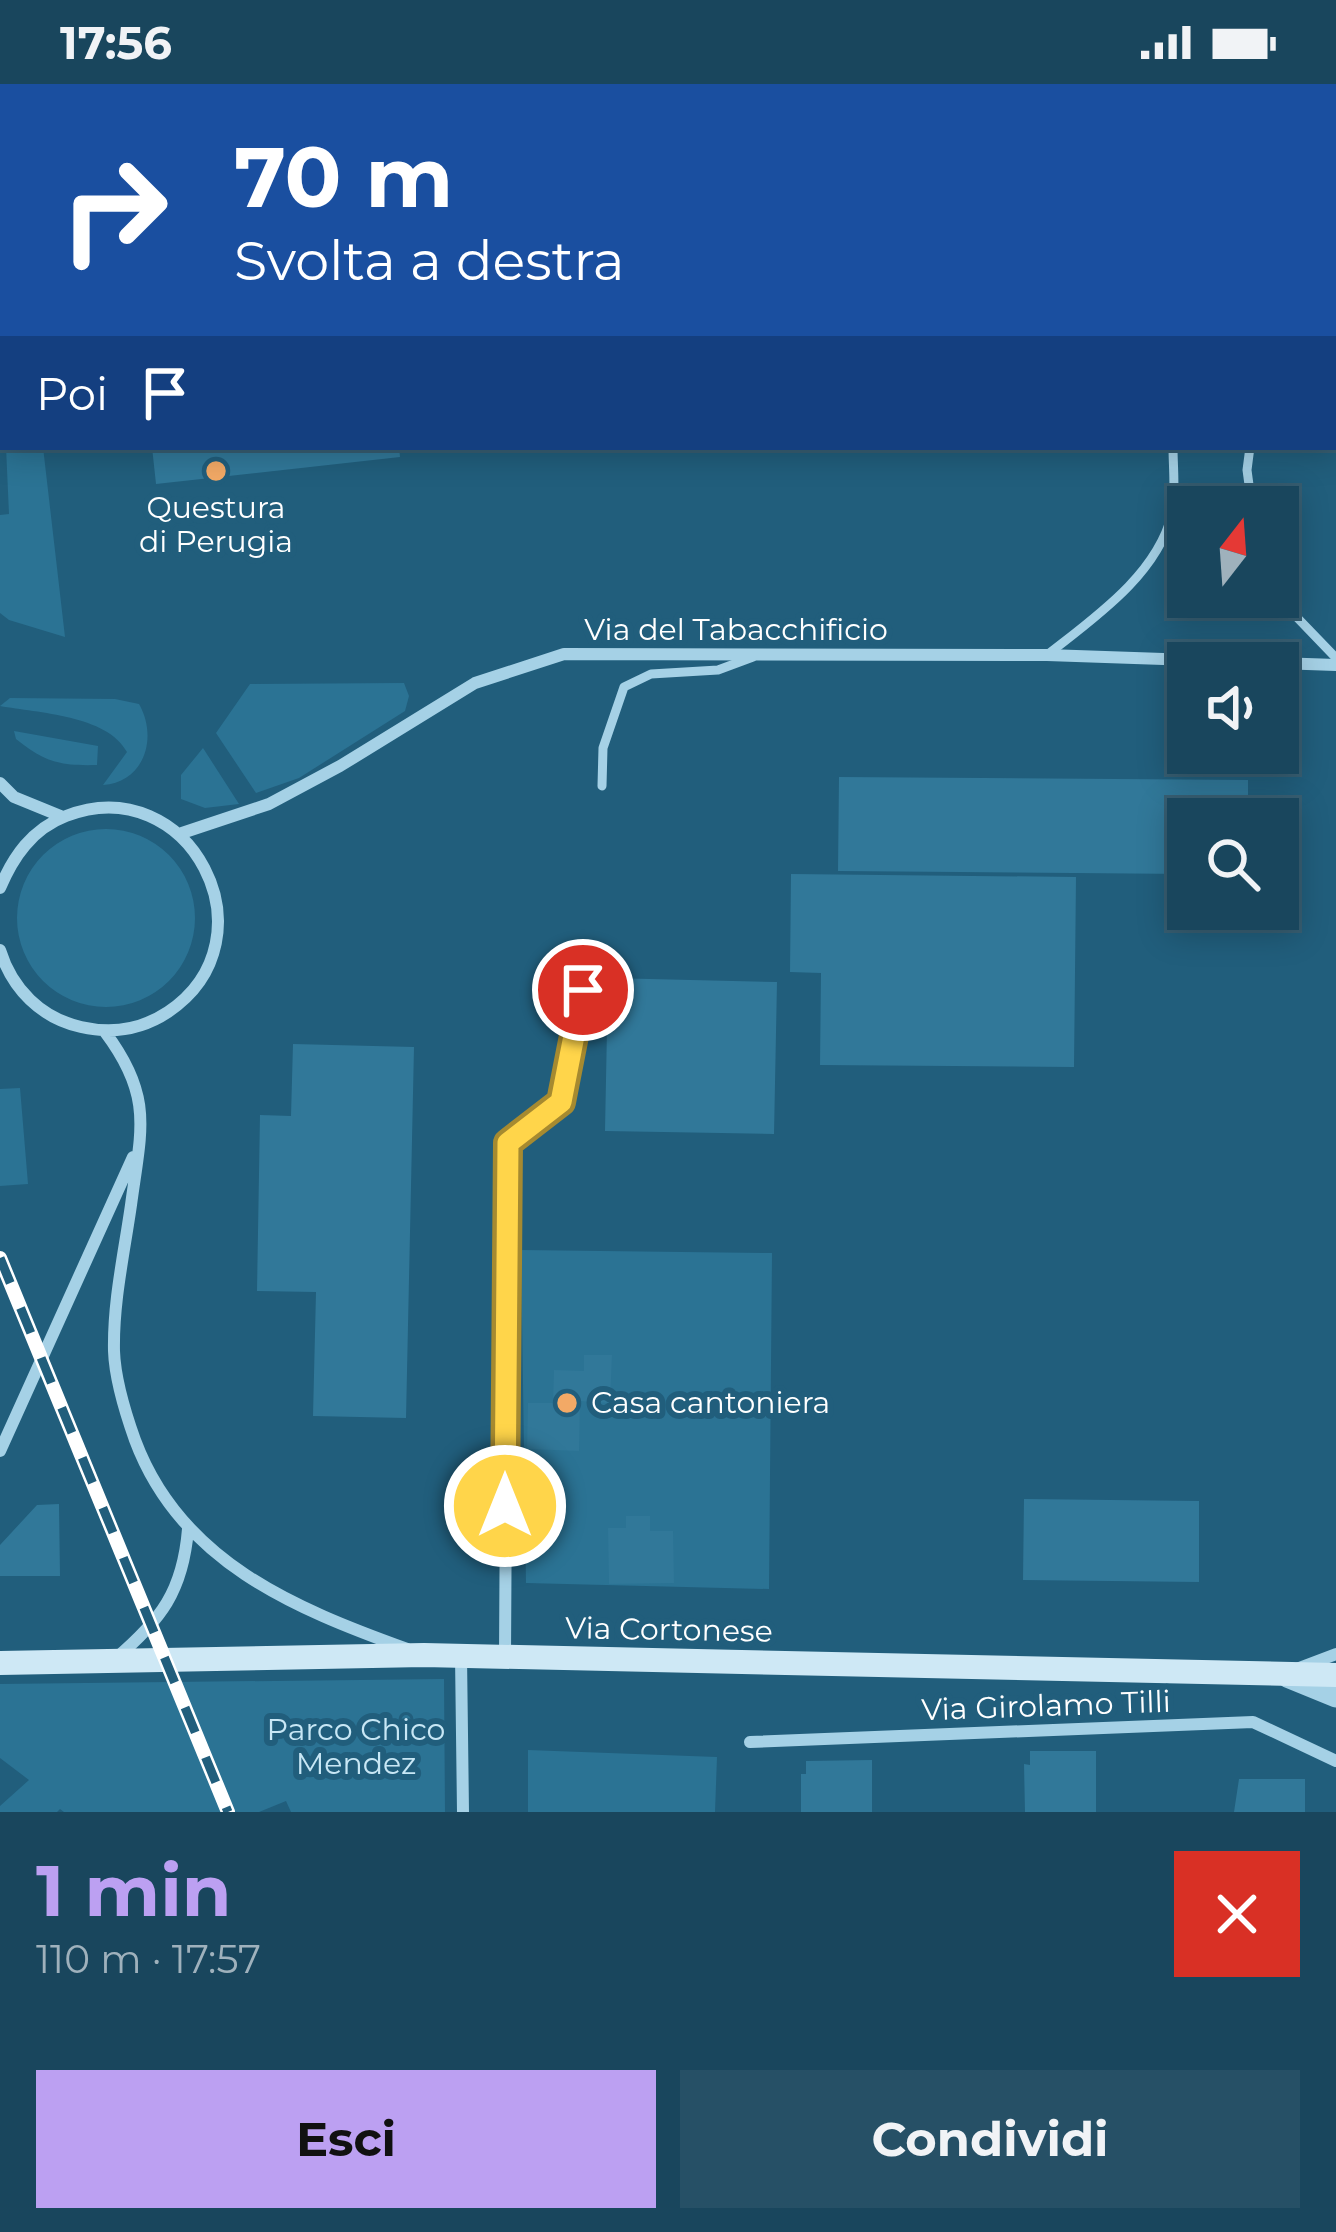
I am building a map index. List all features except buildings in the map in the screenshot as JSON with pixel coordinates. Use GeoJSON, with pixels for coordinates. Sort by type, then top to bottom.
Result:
{"type":"FeatureCollection","features":[{"type":"Feature","properties":{"kind":"main road","name":"Via Cortonese"},"geometry":{"type":"LineString","coordinates":[[0,1663],[424,1655],[1336,1675]]}},
{"type":"Feature","properties":{"kind":"street","name":"Via del Tabacchificio"},"geometry":{"type":"LineString","coordinates":[[178,834],[268,804],[401,730],[475,682],[564,654],[1047,655],[1336,662]]}},
{"type":"Feature","properties":{"kind":"street"},"geometry":{"type":"LineString","coordinates":[[0,783],[14,796],[63,817]]}},
{"type":"Feature","properties":{"kind":"street"},"geometry":{"type":"LineString","coordinates":[[0,888],[11,861],[34,835],[63,817],[91,809],[121,809],[152,817],[178,834],[208,869],[220,914],[213,959],[189,998],[151,1024],[106,1033],[62,1023],[25,997],[6,970],[0,950]]}},
{"type":"Feature","properties":{"kind":"street"},"geometry":{"type":"LineString","coordinates":[[505,1657],[508,1143],[561,1102],[583,990]]}},
{"type":"Feature","properties":{"kind":"street"},"geometry":{"type":"LineString","coordinates":[[106,1033],[130,1065],[141,1101],[115,1309],[114,1357],[126,1415],[144,1464],[188,1529],[220,1560],[265,1590],[347,1628],[424,1655]]}},
{"type":"Feature","properties":{"kind":"street"},"geometry":{"type":"LineString","coordinates":[[0,1451],[139,1144]]}},
{"type":"Feature","properties":{"kind":"street"},"geometry":{"type":"LineString","coordinates":[[113,1661],[138,1640],[176,1592],[188,1529]]}},
{"type":"Feature","properties":{"kind":"street"},"geometry":{"type":"LineString","coordinates":[[1281,1675],[1336,1654]]}},
{"type":"Feature","properties":{"kind":"street"},"geometry":{"type":"LineString","coordinates":[[460,1656],[463,1812]]}},
{"type":"Feature","properties":{"kind":"street"},"geometry":{"type":"LineString","coordinates":[[1281,1675],[1336,1696]]}},
{"type":"Feature","properties":{"kind":"street","name":"Via Girolamo Tilli"},"geometry":{"type":"LineString","coordinates":[[750,1742],[1253,1722],[1336,1761]]}},
{"type":"Feature","properties":{"kind":"lane"},"geometry":{"type":"LineString","coordinates":[[1047,655],[1096,617],[1150,562],[1172,514],[1173,450]]}},
{"type":"Feature","properties":{"kind":"lane"},"geometry":{"type":"LineString","coordinates":[[1249,450],[1249,486]]}},
{"type":"Feature","properties":{"kind":"lane"},"geometry":{"type":"LineString","coordinates":[[1297,618],[1336,662]]}},
{"type":"Feature","properties":{"kind":"lane"},"geometry":{"type":"LineString","coordinates":[[602,786],[603,748],[624,687],[651,674],[718,670],[758,655]]}},
{"type":"Feature","properties":{"kind":"green space"},"geometry":{"type":"Polygon","coordinates":[[[6,450],[43,450],[65,637],[0,613],[0,515],[9,514],[6,450]]]}},
{"type":"Feature","properties":{"kind":"green space"},"geometry":{"type":"Polygon","coordinates":[[[404,683],[409,696],[405,711],[299,778],[256,793],[216,733],[250,684],[404,683]]]}},
{"type":"Feature","properties":{"kind":"green space"},"geometry":{"type":"Polygon","coordinates":[[[10,698],[115,699],[139,704],[147,730],[144,756],[129,776],[103,785],[127,752],[117,740],[88,723],[0,706],[10,698]]]}},
{"type":"Feature","properties":{"kind":"green space"},"geometry":{"type":"Polygon","coordinates":[[[14,731],[98,746],[97,765],[44,758],[16,739],[14,731]]]}},
{"type":"Feature","properties":{"kind":"green space"},"geometry":{"type":"Polygon","coordinates":[[[203,748],[239,804],[205,808],[181,799],[181,775],[203,748]]]}},
{"type":"Feature","properties":{"kind":"green space"},"geometry":{"type":"Polygon","coordinates":[[[106,829],[140,836],[169,855],[188,884],[195,918],[188,952],[169,981],[140,1000],[106,1007],[72,1000],[43,981],[24,952],[17,918],[24,884],[43,855],[72,836],[106,829]]]}},
{"type":"Feature","properties":{"kind":"green space"},"geometry":{"type":"Polygon","coordinates":[[[20,1088],[28,1184],[0,1186],[0,1089],[20,1088]]]}},
{"type":"Feature","properties":{"kind":"green space"},"geometry":{"type":"Polygon","coordinates":[[[521,1250],[772,1253],[769,1589],[526,1583],[521,1250]]]}},
{"type":"Feature","properties":{"kind":"green space","name":"Parco Chico Mendez"},"geometry":{"type":"Polygon","coordinates":[[[444,1679],[445,1812],[291,1812],[286,1801],[259,1812],[0,1812],[0,1806],[29,1780],[0,1758],[0,1684],[444,1679]]]}},
{"type":"Feature","properties":{"kind":"green space"},"geometry":{"type":"Polygon","coordinates":[[[528,1750],[717,1757],[715,1812],[528,1812],[528,1750]]]}},
{"type":"Feature","properties":{"kind":"railway"},"geometry":{"type":"LineString","coordinates":[[0,1258],[228,1812]]}},
{"type":"Feature","properties":{"kind":"place","name":"Questura di Perugia"},"geometry":{"type":"Point","coordinates":[216,471]}},
{"type":"Feature","properties":{"kind":"place","name":"Casa cantoniera"},"geometry":{"type":"Point","coordinates":[567,1403]}},
{"type":"Feature","properties":{"kind":"route"},"geometry":{"type":"LineString","coordinates":[[505,1506],[508,1143],[561,1102],[583,990]]}}]}
